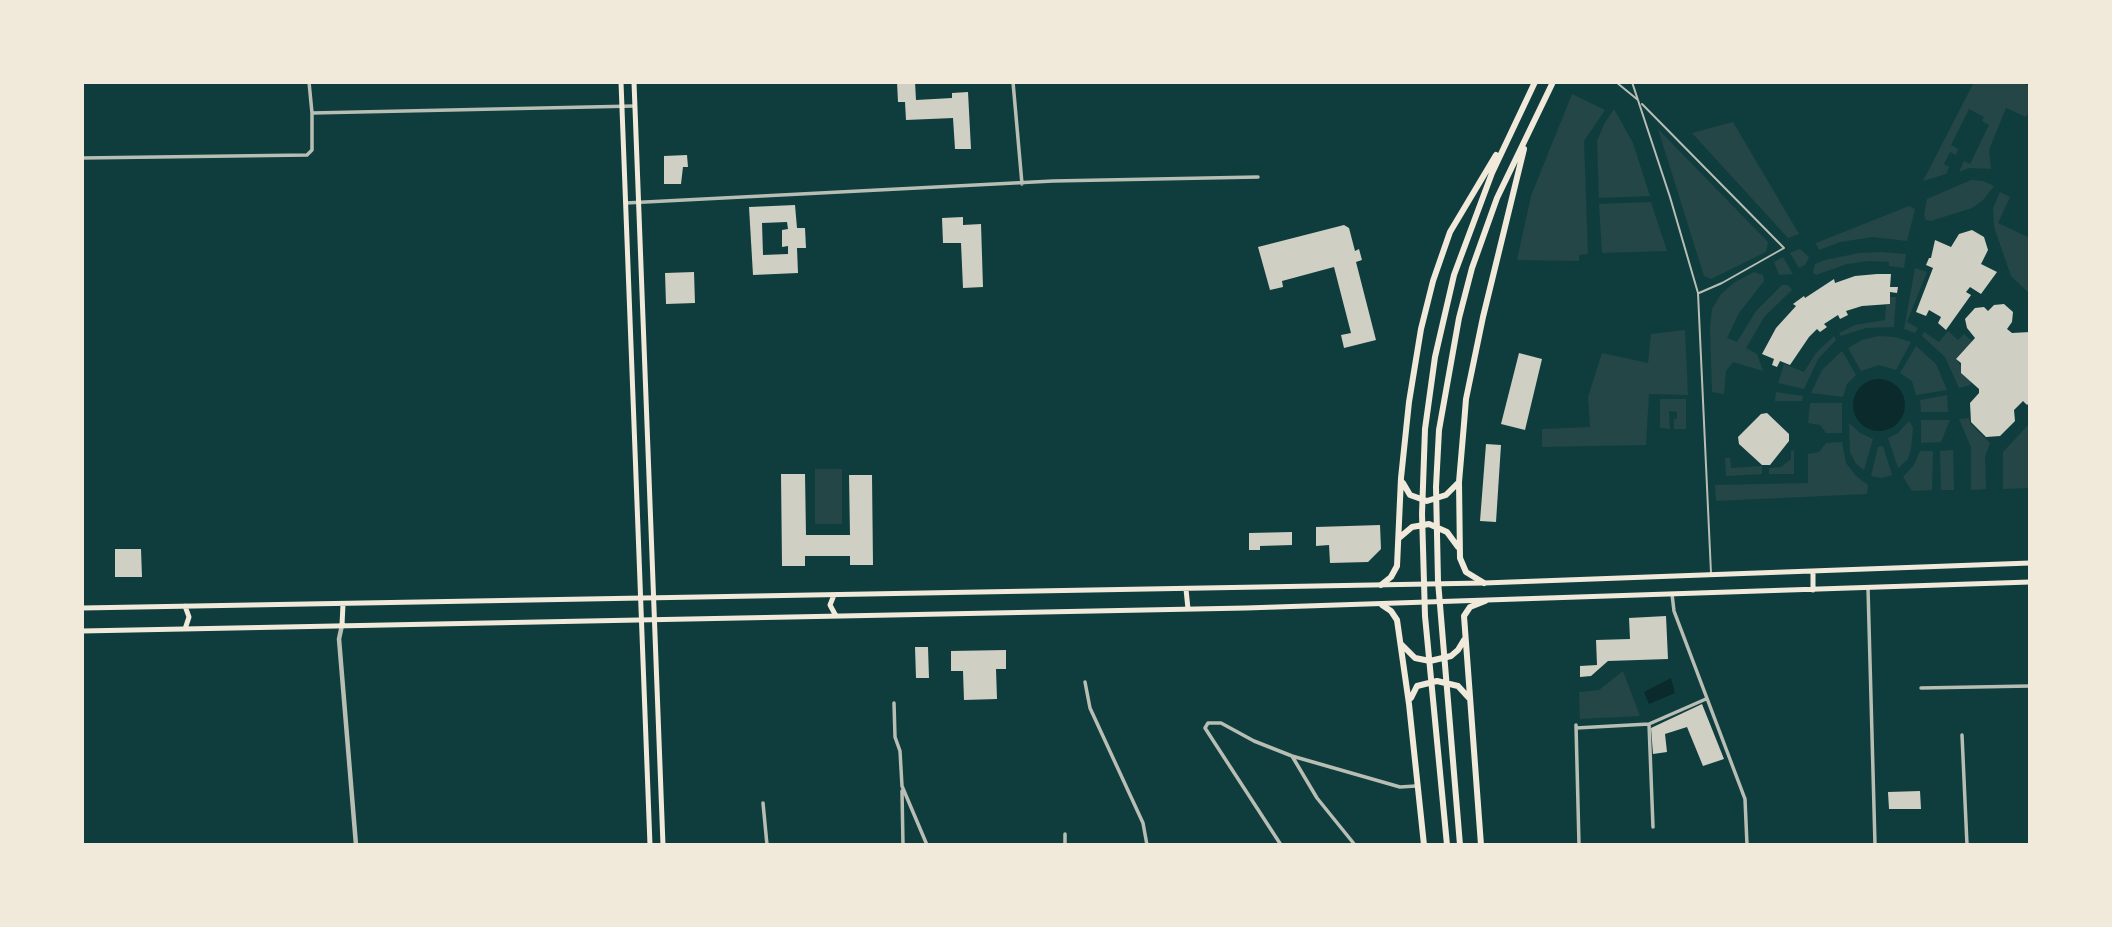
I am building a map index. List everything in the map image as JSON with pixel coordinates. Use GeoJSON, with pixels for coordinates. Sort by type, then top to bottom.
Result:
{"type":"FeatureCollection","features":[{"type":"Feature","properties":{"kind":"highway"},"geometry":{"type":"LineString","coordinates":[[1447,845],[1425,616],[1423,458],[1429,393],[1454,275],[1476,213],[1535,82]]}},
{"type":"Feature","properties":{"kind":"highway"},"geometry":{"type":"LineString","coordinates":[[1460,845],[1440,613],[1436,515],[1437,459],[1443,401],[1468,280],[1488,219],[1553,82]]}},
{"type":"Feature","properties":{"kind":"highway"},"geometry":{"type":"LineString","coordinates":[[1381,585],[1395,572],[1401,478],[1416,358],[1440,259],[1462,210],[1511,132]]}},
{"type":"Feature","properties":{"kind":"highway"},"geometry":{"type":"LineString","coordinates":[[1484,583],[1466,572],[1461,564],[1459,482],[1469,386],[1527,135]]}},
{"type":"Feature","properties":{"kind":"highway"},"geometry":{"type":"LineString","coordinates":[[1401,478],[1410,495],[1427,500],[1446,495],[1459,482]]}},
{"type":"Feature","properties":{"kind":"highway"},"geometry":{"type":"LineString","coordinates":[[1398,538],[1412,527],[1429,524],[1447,532],[1459,548]]}},
{"type":"Feature","properties":{"kind":"highway"},"geometry":{"type":"LineString","coordinates":[[1481,845],[1464,617],[1467,610],[1485,601]]}},
{"type":"Feature","properties":{"kind":"highway"},"geometry":{"type":"LineString","coordinates":[[1381,604],[1394,615],[1400,640],[1424,845]]}},
{"type":"Feature","properties":{"kind":"highway"},"geometry":{"type":"LineString","coordinates":[[1400,640],[1407,652],[1415,658],[1435,661],[1458,650],[1465,635]]}},
{"type":"Feature","properties":{"kind":"highway"},"geometry":{"type":"LineString","coordinates":[[1409,704],[1417,686],[1437,681],[1458,686],[1470,699]]}},
{"type":"Feature","properties":{"kind":"main road"},"geometry":{"type":"LineString","coordinates":[[621,82],[650,845]]}},
{"type":"Feature","properties":{"kind":"main road"},"geometry":{"type":"LineString","coordinates":[[634,82],[663,845]]}},
{"type":"Feature","properties":{"kind":"main road"},"geometry":{"type":"LineString","coordinates":[[82,608],[1484,583],[2030,563]]}},
{"type":"Feature","properties":{"kind":"main road"},"geometry":{"type":"LineString","coordinates":[[1813,571],[1813,590]]}},
{"type":"Feature","properties":{"kind":"main road"},"geometry":{"type":"LineString","coordinates":[[82,631],[642,618],[1188,610],[2030,582]]}},
{"type":"Feature","properties":{"kind":"main road"},"geometry":{"type":"LineString","coordinates":[[1186,589],[1188,610]]}},
{"type":"Feature","properties":{"kind":"main road"},"geometry":{"type":"LineString","coordinates":[[834,595],[830,605],[836,616]]}},
{"type":"Feature","properties":{"kind":"main road"},"geometry":{"type":"LineString","coordinates":[[342,625],[343,604]]}},
{"type":"Feature","properties":{"kind":"main road"},"geometry":{"type":"LineString","coordinates":[[185,606],[189,617],[185,629]]}},
{"type":"Feature","properties":{"kind":"street"},"geometry":{"type":"LineString","coordinates":[[82,158],[307,155],[312,150],[309,82]]}},
{"type":"Feature","properties":{"kind":"street"},"geometry":{"type":"LineString","coordinates":[[1013,82],[1022,184]]}},
{"type":"Feature","properties":{"kind":"street"},"geometry":{"type":"LineString","coordinates":[[312,113],[635,106]]}},
{"type":"Feature","properties":{"kind":"street"},"geometry":{"type":"LineString","coordinates":[[626,203],[1108,179],[1258,177]]}},
{"type":"Feature","properties":{"kind":"street"},"geometry":{"type":"LineString","coordinates":[[1868,588],[1875,845]]}},
{"type":"Feature","properties":{"kind":"street"},"geometry":{"type":"LineString","coordinates":[[1672,594],[1674,611],[1745,799],[1747,845]]}},
{"type":"Feature","properties":{"kind":"street"},"geometry":{"type":"LineString","coordinates":[[342,625],[339,639],[356,845]]}},
{"type":"Feature","properties":{"kind":"street"},"geometry":{"type":"LineString","coordinates":[[1085,682],[1090,708],[1143,823],[1147,845]]}},
{"type":"Feature","properties":{"kind":"street"},"geometry":{"type":"LineString","coordinates":[[1921,688],[2030,686]]}},
{"type":"Feature","properties":{"kind":"street"},"geometry":{"type":"LineString","coordinates":[[1579,845],[1576,727],[1649,724],[1706,699]]}},
{"type":"Feature","properties":{"kind":"street"},"geometry":{"type":"LineString","coordinates":[[894,703],[895,737],[900,751],[903,845]]}},
{"type":"Feature","properties":{"kind":"street"},"geometry":{"type":"LineString","coordinates":[[1281,845],[1205,729],[1208,723],[1222,723],[1254,741],[1292,756],[1400,787],[1416,786]]}},
{"type":"Feature","properties":{"kind":"street"},"geometry":{"type":"LineString","coordinates":[[1649,724],[1653,827]]}},
{"type":"Feature","properties":{"kind":"street"},"geometry":{"type":"LineString","coordinates":[[1962,735],[1967,845]]}},
{"type":"Feature","properties":{"kind":"street"},"geometry":{"type":"LineString","coordinates":[[1292,756],[1317,798],[1355,845]]}},
{"type":"Feature","properties":{"kind":"street"},"geometry":{"type":"LineString","coordinates":[[902,786],[927,845]]}},
{"type":"Feature","properties":{"kind":"street"},"geometry":{"type":"LineString","coordinates":[[763,803],[766,845]]}},
{"type":"Feature","properties":{"kind":"street"},"geometry":{"type":"LineString","coordinates":[[1065,834],[1065,845]]}},
{"type":"Feature","properties":{"kind":"lane"},"geometry":{"type":"LineString","coordinates":[[1616,82],[1640,101],[1784,248],[1722,283],[1698,293]]}},
{"type":"Feature","properties":{"kind":"lane"},"geometry":{"type":"LineString","coordinates":[[1632,82],[1698,293],[1712,574]]}},
{"type":"Feature","properties":{"kind":"shaded area"},"geometry":{"type":"Polygon","coordinates":[[[1974,82],[2021,82],[2030,87],[2030,109],[2026,117],[2006,108],[1989,150],[1991,169],[1969,168],[1959,172],[1964,161],[1970,164],[1989,125],[1982,121],[1984,117],[1969,109],[1951,145],[1958,149],[1956,155],[1950,152],[1944,164],[1949,167],[1946,174],[1923,181],[1974,82]]]}},
{"type":"Feature","properties":{"kind":"shaded area"},"geometry":{"type":"Polygon","coordinates":[[[1572,94],[1605,110],[1584,141],[1588,254],[1579,255],[1579,261],[1517,260],[1531,196],[1572,94]]]}},
{"type":"Feature","properties":{"kind":"shaded area"},"geometry":{"type":"Polygon","coordinates":[[[1614,109],[1633,143],[1650,196],[1599,198],[1597,141],[1614,109]]]}},
{"type":"Feature","properties":{"kind":"shaded area"},"geometry":{"type":"Polygon","coordinates":[[[1733,122],[1799,234],[1788,238],[1692,133],[1733,122]]]}},
{"type":"Feature","properties":{"kind":"shaded area"},"geometry":{"type":"Polygon","coordinates":[[[1658,129],[1768,242],[1766,252],[1711,279],[1704,276],[1658,129]]]}},
{"type":"Feature","properties":{"kind":"shaded area"},"geometry":{"type":"Polygon","coordinates":[[[1971,180],[1994,186],[1983,200],[1972,208],[1931,221],[1926,220],[1924,215],[1927,199],[1971,180]]]}},
{"type":"Feature","properties":{"kind":"shaded area"},"geometry":{"type":"Polygon","coordinates":[[[2000,192],[2010,197],[1998,223],[2030,238],[2030,294],[2011,276],[1994,227],[1993,208],[2000,192]]]}},
{"type":"Feature","properties":{"kind":"shaded area"},"geometry":{"type":"Polygon","coordinates":[[[1651,202],[1667,251],[1602,253],[1599,204],[1651,202]]]}},
{"type":"Feature","properties":{"kind":"shaded area"},"geometry":{"type":"Polygon","coordinates":[[[1909,206],[1915,209],[1907,241],[1873,237],[1840,242],[1819,250],[1816,243],[1909,206]]]}},
{"type":"Feature","properties":{"kind":"shaded area"},"geometry":{"type":"Polygon","coordinates":[[[1800,249],[1809,257],[1805,265],[1799,268],[1790,253],[1800,249]]]}},
{"type":"Feature","properties":{"kind":"shaded area"},"geometry":{"type":"Polygon","coordinates":[[[1859,253],[1906,254],[1904,268],[1889,266],[1889,262],[1869,261],[1847,264],[1816,275],[1813,273],[1815,264],[1825,260],[1859,253]]]}},
{"type":"Feature","properties":{"kind":"shaded area"},"geometry":{"type":"Polygon","coordinates":[[[1783,257],[1793,274],[1779,275],[1774,262],[1783,257]]]}},
{"type":"Feature","properties":{"kind":"shaded area"},"geometry":{"type":"Polygon","coordinates":[[[1915,268],[1927,272],[1907,322],[1918,328],[1915,333],[1904,329],[1915,268]]]}},
{"type":"Feature","properties":{"kind":"shaded area"},"geometry":{"type":"Polygon","coordinates":[[[1754,272],[1763,275],[1764,281],[1739,313],[1727,338],[1737,342],[1756,311],[1782,285],[1788,285],[1792,290],[1765,316],[1746,348],[1757,354],[1763,371],[1733,362],[1726,371],[1724,394],[1712,392],[1712,309],[1721,294],[1735,282],[1754,272]]]}},
{"type":"Feature","properties":{"kind":"shaded area"},"geometry":{"type":"Polygon","coordinates":[[[1890,297],[1896,297],[1894,327],[1866,328],[1841,336],[1839,333],[1855,325],[1885,320],[1886,305],[1890,304],[1890,297]]]}},
{"type":"Feature","properties":{"kind":"shaded area"},"geometry":{"type":"Polygon","coordinates":[[[1685,330],[1688,395],[1649,394],[1646,445],[1542,447],[1542,429],[1590,427],[1588,397],[1602,353],[1648,363],[1651,334],[1685,330]]]}},
{"type":"Feature","properties":{"kind":"shaded area"},"geometry":{"type":"Polygon","coordinates":[[[1948,331],[1958,340],[1964,334],[1972,341],[1956,359],[1972,382],[1970,385],[1959,388],[1945,357],[1922,336],[1924,332],[1939,342],[1948,331]]]}},
{"type":"Feature","properties":{"kind":"shaded area"},"geometry":{"type":"Polygon","coordinates":[[[1834,336],[1836,340],[1818,359],[1804,389],[1778,383],[1784,364],[1804,372],[1816,353],[1834,336]]]}},
{"type":"Feature","properties":{"kind":"shaded area"},"geometry":{"type":"Polygon","coordinates":[[[1879,336],[1911,342],[1896,370],[1879,365],[1861,371],[1848,348],[1862,340],[1879,336]]]}},
{"type":"Feature","properties":{"kind":"shaded area"},"geometry":{"type":"Polygon","coordinates":[[[1916,346],[1936,364],[1947,390],[1916,395],[1912,381],[1900,373],[1916,346]]]}},
{"type":"Feature","properties":{"kind":"shaded area"},"geometry":{"type":"Polygon","coordinates":[[[1842,351],[1856,375],[1847,384],[1843,397],[1811,393],[1822,370],[1842,351]]]}},
{"type":"Feature","properties":{"kind":"shaded area"},"geometry":{"type":"Polygon","coordinates":[[[1879,379],[1889,381],[1897,387],[1903,395],[1903,415],[1897,423],[1889,429],[1879,431],[1869,429],[1861,423],[1855,415],[1853,405],[1855,395],[1861,387],[1869,381],[1879,379]]]}},
{"type":"Feature","properties":{"kind":"shaded area"},"geometry":{"type":"Polygon","coordinates":[[[1776,392],[1803,396],[1802,401],[1775,401],[1776,392]]]}},
{"type":"Feature","properties":{"kind":"shaded area"},"geometry":{"type":"Polygon","coordinates":[[[1947,395],[1948,412],[1921,412],[1920,400],[1947,395]]]}},
{"type":"Feature","properties":{"kind":"shaded area"},"geometry":{"type":"Polygon","coordinates":[[[1660,399],[1686,399],[1686,429],[1674,429],[1677,412],[1669,411],[1670,429],[1660,428],[1660,399]]]}},
{"type":"Feature","properties":{"kind":"shaded area"},"geometry":{"type":"Polygon","coordinates":[[[1810,403],[1842,403],[1842,433],[1826,433],[1820,425],[1808,423],[1810,403]]]}},
{"type":"Feature","properties":{"kind":"shaded area"},"geometry":{"type":"Polygon","coordinates":[[[1969,418],[1970,423],[1990,443],[1985,457],[1986,489],[1971,490],[1971,447],[1959,419],[1969,418]]]}},
{"type":"Feature","properties":{"kind":"shaded area"},"geometry":{"type":"Polygon","coordinates":[[[1921,420],[1950,420],[1941,442],[1921,443],[1921,420]]]}},
{"type":"Feature","properties":{"kind":"shaded area"},"geometry":{"type":"Polygon","coordinates":[[[1909,421],[1913,428],[1911,449],[1908,459],[1898,468],[1888,438],[1897,434],[1909,421]]]}},
{"type":"Feature","properties":{"kind":"shaded area"},"geometry":{"type":"Polygon","coordinates":[[[1849,423],[1860,433],[1873,439],[1864,470],[1856,464],[1850,452],[1849,423]]]}},
{"type":"Feature","properties":{"kind":"shaded area"},"geometry":{"type":"Polygon","coordinates":[[[2030,423],[2030,488],[2003,489],[2003,452],[2030,423]]]}},
{"type":"Feature","properties":{"kind":"shaded area"},"geometry":{"type":"Polygon","coordinates":[[[1842,442],[1846,463],[1856,476],[1868,485],[1867,494],[1716,501],[1715,485],[1808,483],[1808,454],[1819,452],[1826,443],[1842,442]]]}},
{"type":"Feature","properties":{"kind":"shaded area"},"geometry":{"type":"Polygon","coordinates":[[[1883,446],[1892,475],[1882,478],[1871,476],[1878,447],[1883,446]]]}},
{"type":"Feature","properties":{"kind":"shaded area"},"geometry":{"type":"Polygon","coordinates":[[[1794,450],[1794,474],[1769,474],[1769,468],[1781,467],[1791,459],[1791,451],[1794,450]]]}},
{"type":"Feature","properties":{"kind":"shaded area"},"geometry":{"type":"Polygon","coordinates":[[[1953,450],[1954,490],[1941,490],[1940,451],[1953,450]]]}},
{"type":"Feature","properties":{"kind":"shaded area"},"geometry":{"type":"Polygon","coordinates":[[[1920,451],[1933,451],[1932,490],[1912,491],[1903,477],[1914,465],[1920,451]]]}},
{"type":"Feature","properties":{"kind":"shaded area"},"geometry":{"type":"Polygon","coordinates":[[[1725,458],[1730,458],[1731,468],[1762,466],[1762,474],[1726,476],[1725,458]]]}},
{"type":"Feature","properties":{"kind":"shaded area"},"geometry":{"type":"Polygon","coordinates":[[[815,469],[842,469],[842,524],[815,524],[815,469]]]}},
{"type":"Feature","properties":{"kind":"shaded area"},"geometry":{"type":"Polygon","coordinates":[[[1623,671],[1640,716],[1580,719],[1579,692],[1599,690],[1623,671]]]}},
{"type":"Feature","properties":{"kind":"shaded area"},"geometry":{"type":"Polygon","coordinates":[[[1671,678],[1675,693],[1649,704],[1644,692],[1671,678]]]}},
{"type":"Feature","properties":{"kind":"building"},"geometry":{"type":"Polygon","coordinates":[[[897,82],[915,82],[916,100],[952,98],[952,93],[968,92],[971,149],[955,149],[953,118],[906,120],[905,102],[898,102],[897,82]]]}},
{"type":"Feature","properties":{"kind":"building"},"geometry":{"type":"Polygon","coordinates":[[[687,155],[688,167],[683,167],[681,184],[664,184],[664,156],[687,155]]]}},
{"type":"Feature","properties":{"kind":"building"},"geometry":{"type":"Polygon","coordinates":[[[795,205],[797,228],[805,228],[806,248],[797,248],[798,273],[753,275],[749,207],[795,205]],[[787,222],[762,223],[763,255],[788,254],[788,246],[782,247],[782,230],[788,229],[787,222]]]}},
{"type":"Feature","properties":{"kind":"building"},"geometry":{"type":"Polygon","coordinates":[[[963,217],[963,225],[981,224],[983,287],[963,288],[961,243],[943,243],[942,218],[963,217]]]}},
{"type":"Feature","properties":{"kind":"building"},"geometry":{"type":"Polygon","coordinates":[[[1344,225],[1349,228],[1355,251],[1359,249],[1362,260],[1356,262],[1376,340],[1344,348],[1341,335],[1351,333],[1334,267],[1282,281],[1283,287],[1270,290],[1258,247],[1344,225]]]}},
{"type":"Feature","properties":{"kind":"building"},"geometry":{"type":"Polygon","coordinates":[[[1972,230],[1984,237],[1988,250],[1981,264],[1997,272],[1981,294],[1970,287],[1966,292],[1971,295],[1946,330],[1938,323],[1941,317],[1929,310],[1926,316],[1916,312],[1933,268],[1926,265],[1931,258],[1935,240],[1951,247],[1959,234],[1972,230]]]}},
{"type":"Feature","properties":{"kind":"building"},"geometry":{"type":"Polygon","coordinates":[[[694,272],[695,303],[666,304],[665,273],[694,272]]]}},
{"type":"Feature","properties":{"kind":"building"},"geometry":{"type":"Polygon","coordinates":[[[1891,274],[1890,287],[1898,287],[1897,293],[1890,292],[1890,304],[1862,306],[1846,311],[1848,315],[1840,319],[1838,315],[1824,324],[1827,327],[1820,332],[1817,329],[1809,337],[1790,365],[1780,361],[1777,367],[1772,365],[1774,359],[1762,354],[1776,328],[1796,306],[1793,304],[1804,296],[1805,298],[1834,279],[1835,283],[1855,276],[1891,274]]]}},
{"type":"Feature","properties":{"kind":"building"},"geometry":{"type":"Polygon","coordinates":[[[2004,304],[2013,312],[2012,322],[2007,329],[2012,333],[2030,332],[2030,402],[2027,405],[2023,401],[2014,410],[2015,421],[2000,436],[1986,437],[1971,422],[1970,403],[1979,393],[1979,389],[1961,373],[1961,363],[1956,359],[1975,338],[1967,328],[1965,319],[1975,308],[1984,307],[1988,311],[1994,305],[2004,304]]]}},
{"type":"Feature","properties":{"kind":"building"},"geometry":{"type":"Polygon","coordinates":[[[1519,353],[1542,359],[1525,430],[1501,424],[1519,353]]]}},
{"type":"Feature","properties":{"kind":"building"},"geometry":{"type":"Polygon","coordinates":[[[1767,413],[1789,434],[1789,441],[1770,465],[1762,465],[1739,444],[1738,437],[1761,414],[1767,413]]]}},
{"type":"Feature","properties":{"kind":"building"},"geometry":{"type":"Polygon","coordinates":[[[1486,444],[1501,445],[1496,522],[1480,521],[1486,444]]]}},
{"type":"Feature","properties":{"kind":"building"},"geometry":{"type":"Polygon","coordinates":[[[781,474],[805,474],[806,535],[850,535],[849,475],[872,475],[873,565],[850,565],[850,556],[805,556],[805,566],[782,566],[781,474]]]}},
{"type":"Feature","properties":{"kind":"building"},"geometry":{"type":"Polygon","coordinates":[[[1380,525],[1381,549],[1368,562],[1330,563],[1329,545],[1316,546],[1316,527],[1380,525]]]}},
{"type":"Feature","properties":{"kind":"building"},"geometry":{"type":"Polygon","coordinates":[[[1292,532],[1292,545],[1260,546],[1260,550],[1249,550],[1249,533],[1292,532]]]}},
{"type":"Feature","properties":{"kind":"building"},"geometry":{"type":"Polygon","coordinates":[[[115,549],[141,549],[142,577],[115,577],[115,549]]]}},
{"type":"Feature","properties":{"kind":"building"},"geometry":{"type":"Polygon","coordinates":[[[1666,616],[1668,659],[1608,661],[1591,676],[1580,677],[1580,666],[1597,665],[1596,640],[1630,639],[1629,618],[1666,616]]]}},
{"type":"Feature","properties":{"kind":"building"},"geometry":{"type":"Polygon","coordinates":[[[915,647],[928,647],[929,678],[916,678],[915,647]]]}},
{"type":"Feature","properties":{"kind":"building"},"geometry":{"type":"Polygon","coordinates":[[[1006,650],[1006,669],[996,669],[997,699],[964,700],[963,671],[951,671],[951,651],[1006,650]]]}},
{"type":"Feature","properties":{"kind":"building"},"geometry":{"type":"Polygon","coordinates":[[[1702,704],[1724,759],[1703,766],[1687,727],[1665,734],[1667,752],[1653,754],[1651,728],[1702,704]]]}},
{"type":"Feature","properties":{"kind":"building"},"geometry":{"type":"Polygon","coordinates":[[[1920,791],[1921,809],[1889,809],[1888,792],[1920,791]]]}}]}
